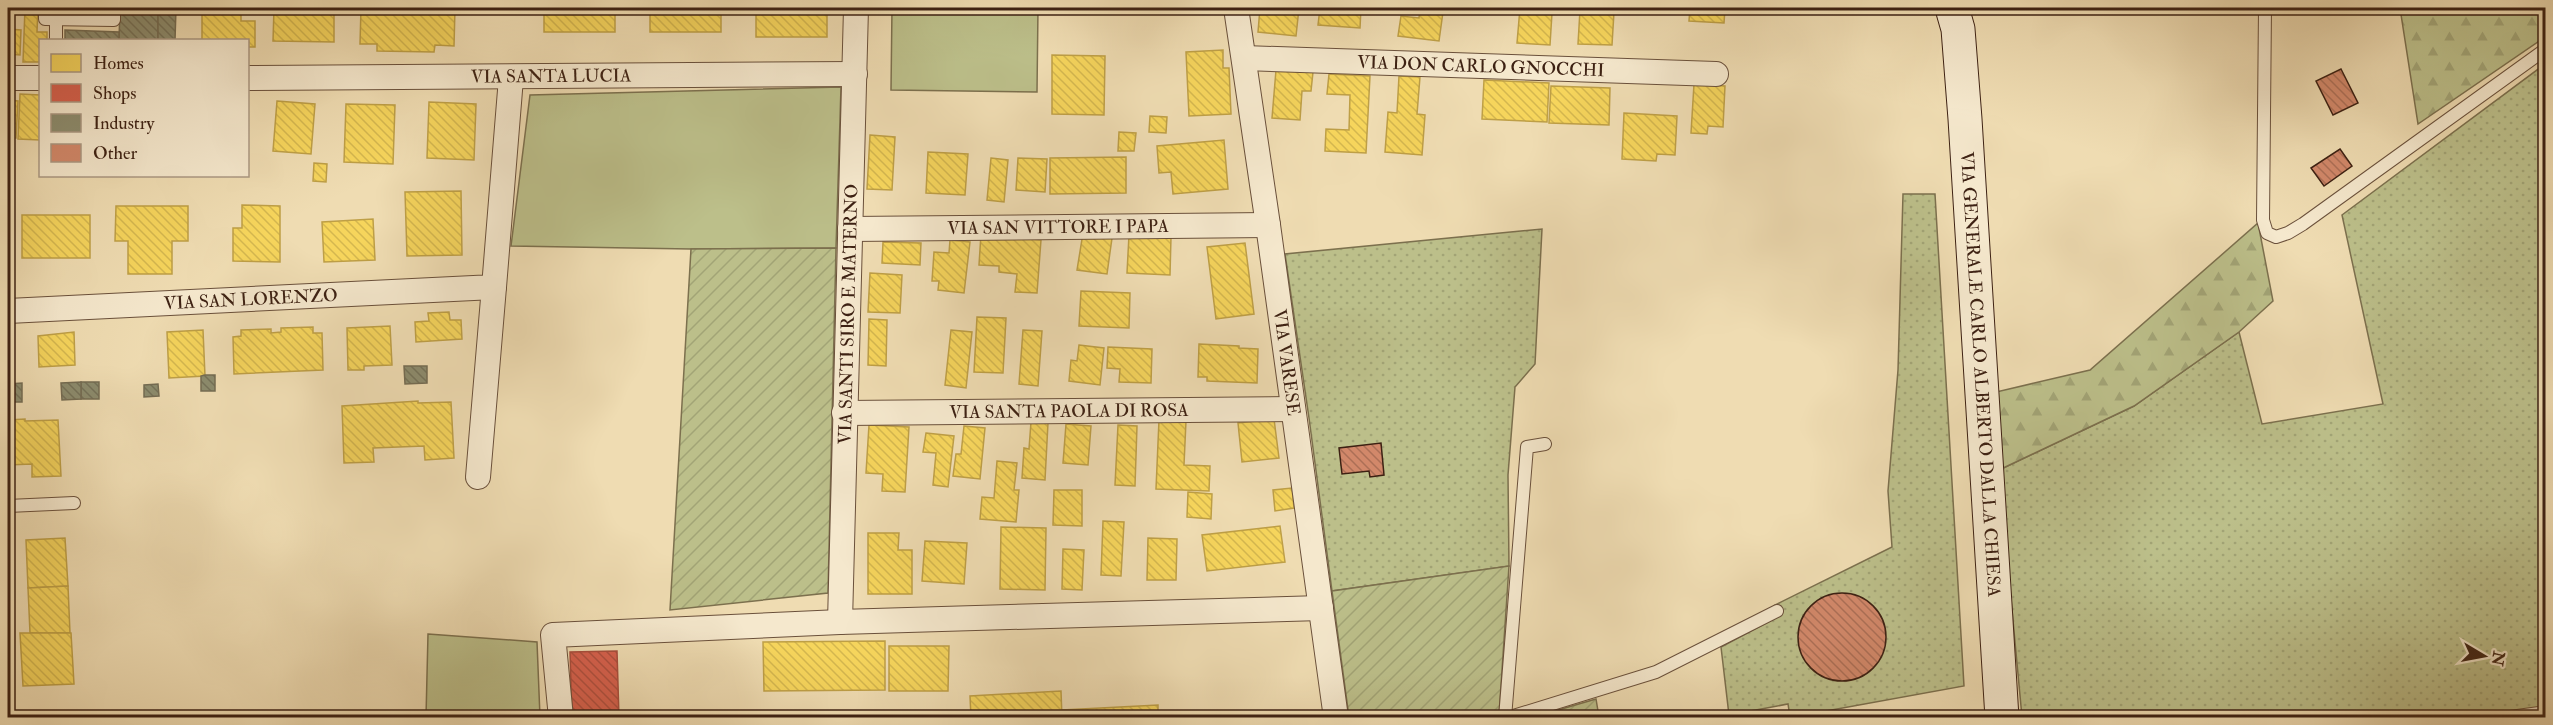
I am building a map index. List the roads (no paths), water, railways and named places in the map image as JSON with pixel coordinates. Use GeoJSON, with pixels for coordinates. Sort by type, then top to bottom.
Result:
{"type":"FeatureCollection","features":[{"type":"Feature","properties":{"kind":"street","name":"VIA SANTI SIRO E MATERNO"},"geometry":{"type":"LineString","coordinates":[[840,622],[856,8]]}},
{"type":"Feature","properties":{"kind":"street","name":"VIA VARESE"},"geometry":{"type":"LineString","coordinates":[[1236,8],[1336,717]]}},
{"type":"Feature","properties":{"kind":"street","name":"VIA GENERALE CARLO ALBERTO DALLA CHIESA"},"geometry":{"type":"LineString","coordinates":[[1958,15],[2002,717]]}},
{"type":"Feature","properties":{"kind":"street","name":"VIA DON CARLO GNOCCHI"},"geometry":{"type":"LineString","coordinates":[[1244,58],[1716,74]]}},
{"type":"Feature","properties":{"kind":"street","name":"VIA SANTA LUCIA"},"geometry":{"type":"LineString","coordinates":[[249,78],[855,74]]}},
{"type":"Feature","properties":{"kind":"street"},"geometry":{"type":"LineString","coordinates":[[8,78],[39,78]]}},
{"type":"Feature","properties":{"kind":"street"},"geometry":{"type":"LineString","coordinates":[[478,477],[511,78]]}},
{"type":"Feature","properties":{"kind":"street","name":"VIA SAN VITTORE I PAPA"},"geometry":{"type":"LineString","coordinates":[[850,229],[1268,225]]}},
{"type":"Feature","properties":{"kind":"street","name":"VIA SAN LORENZO"},"geometry":{"type":"LineString","coordinates":[[8,311],[494,287]]}},
{"type":"Feature","properties":{"kind":"street","name":"VIA SANTA PAOLA DI ROSA"},"geometry":{"type":"LineString","coordinates":[[844,413],[1293,409]]}},
{"type":"Feature","properties":{"kind":"street"},"geometry":{"type":"LineString","coordinates":[[561,717],[554,635],[840,622],[1321,608]]}},
{"type":"Feature","properties":{"kind":"lane"},"geometry":{"type":"LineString","coordinates":[[45,8],[45,19],[114,20],[114,8]]}},
{"type":"Feature","properties":{"kind":"lane"},"geometry":{"type":"LineString","coordinates":[[2265,8],[2263,220],[2267,233],[2276,237],[2303,224],[2545,50]]}},
{"type":"Feature","properties":{"kind":"lane"},"geometry":{"type":"LineString","coordinates":[[56,19],[56,39]]}},
{"type":"Feature","properties":{"kind":"lane"},"geometry":{"type":"LineString","coordinates":[[1545,444],[1527,447],[1506,717],[1656,672],[1777,611]]}},
{"type":"Feature","properties":{"kind":"lane"},"geometry":{"type":"LineString","coordinates":[[8,506],[74,503]]}},
{"type":"Feature","properties":{"kind":"lane"},"geometry":{"type":"LineString","coordinates":[[2503,717],[2546,712]]}}]}
